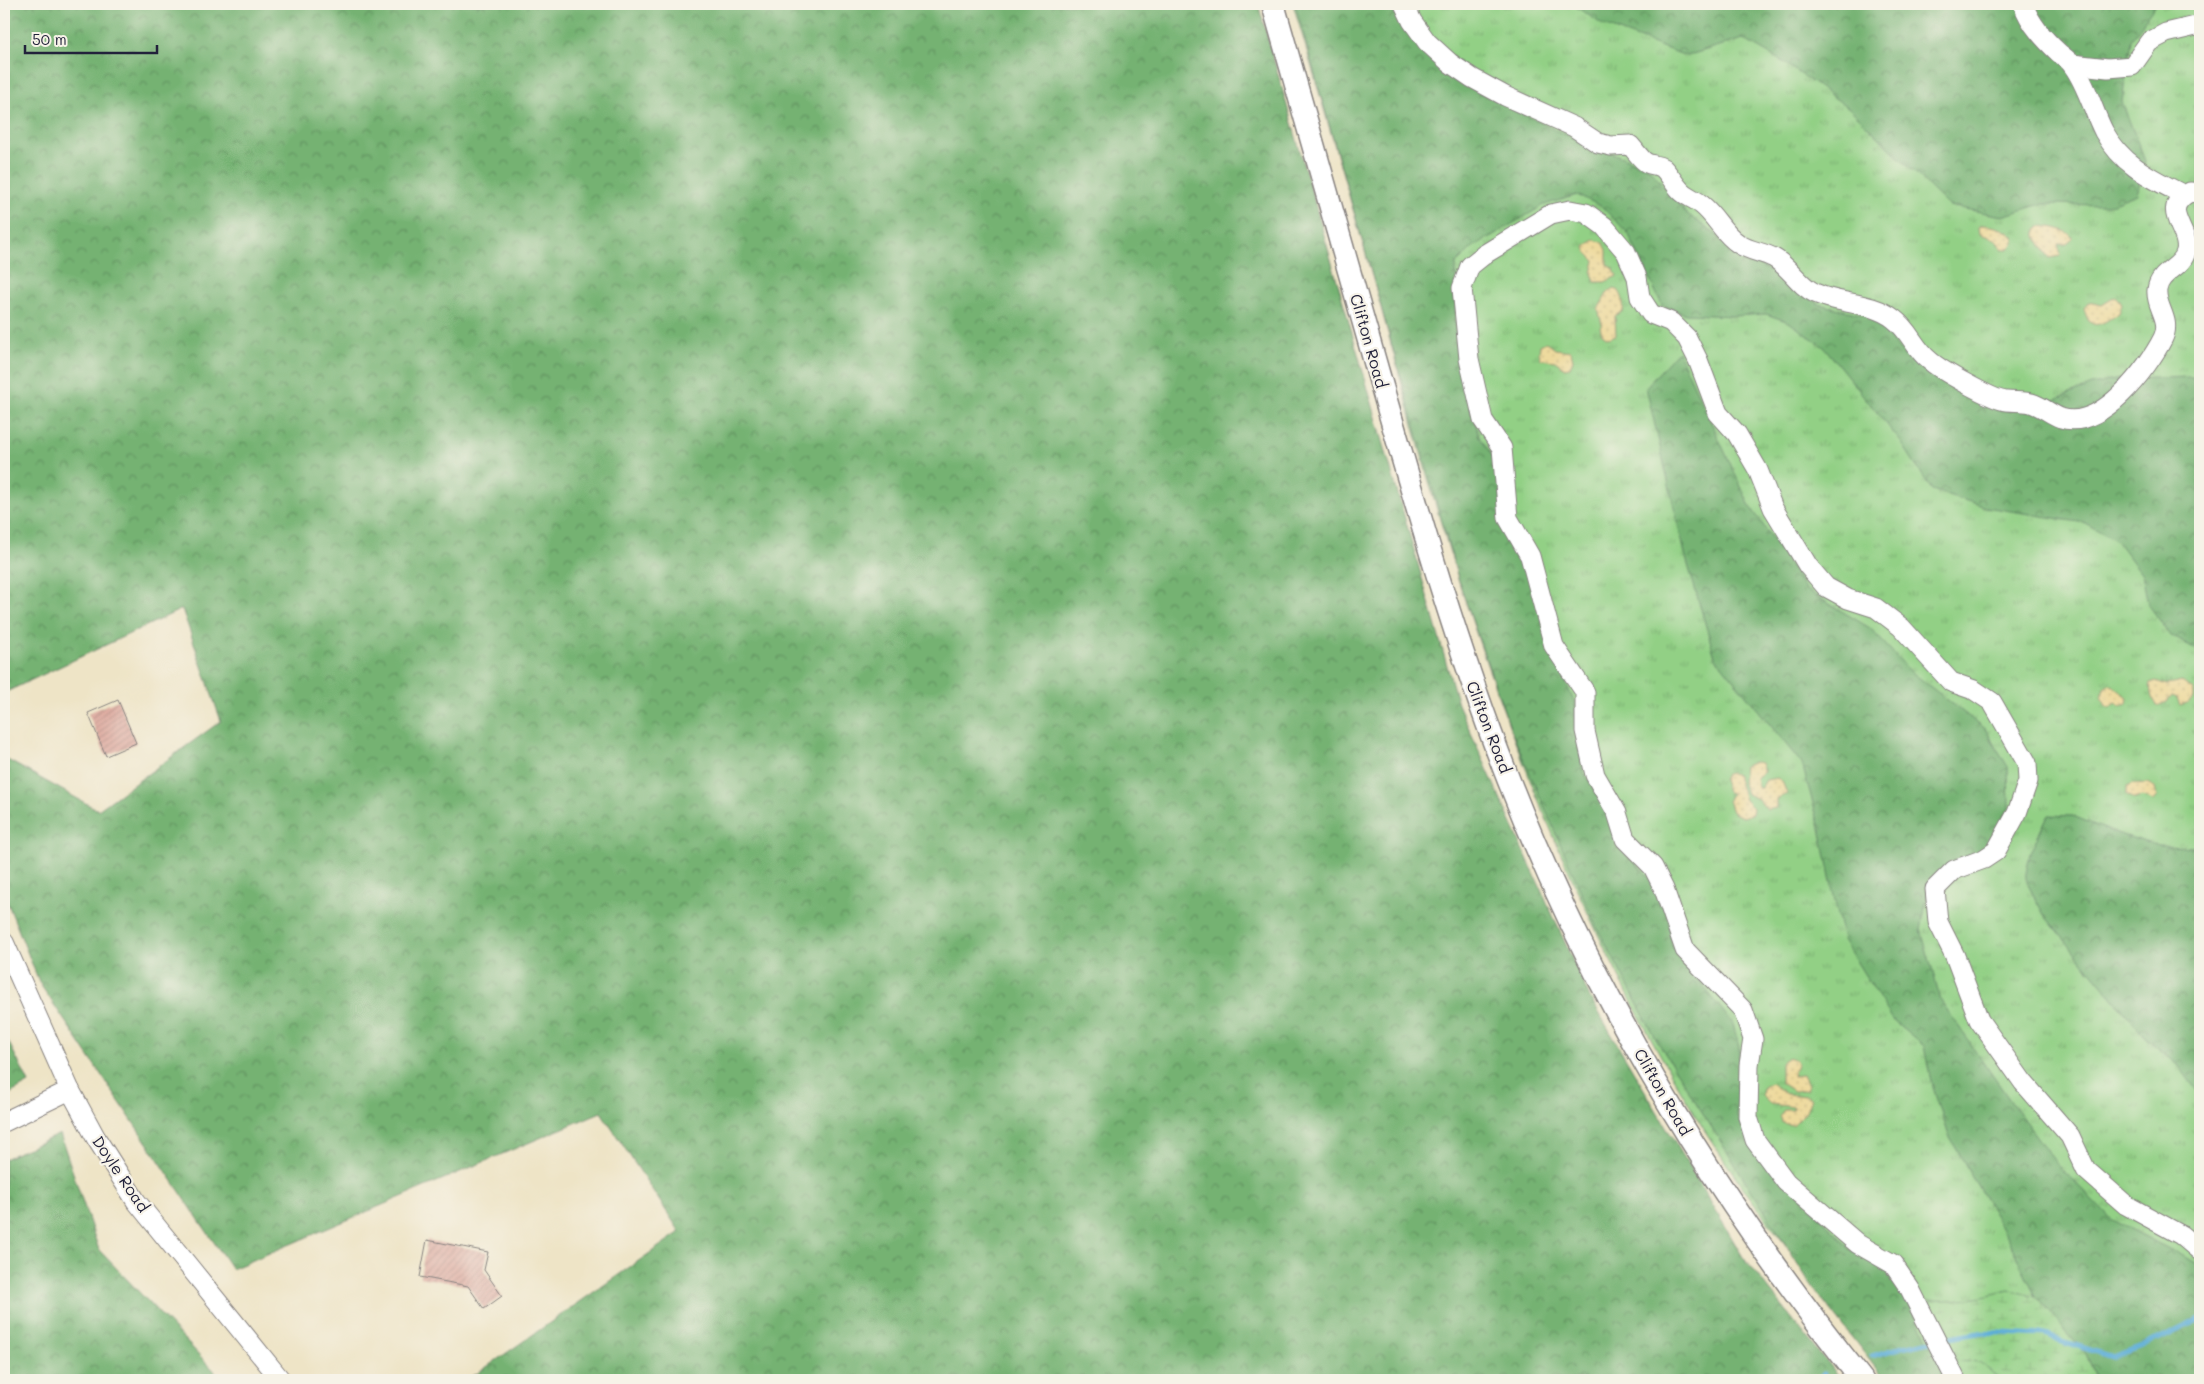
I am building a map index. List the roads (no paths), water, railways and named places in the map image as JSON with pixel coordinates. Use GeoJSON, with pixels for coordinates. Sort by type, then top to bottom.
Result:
{"type":"FeatureCollection","features":[{"type":"Feature","properties":{"kind":"main road","name":"Clifton Road"},"geometry":{"type":"LineString","coordinates":[[1273,4],[1431,558],[1469,675],[1517,801],[1592,965],[1670,1107],[1758,1242],[1818,1325],[1862,1380]]}},
{"type":"Feature","properties":{"kind":"street"},"geometry":{"type":"LineString","coordinates":[[1404,4],[1412,21],[1427,42],[1450,63],[1472,78],[1504,96],[1574,127],[1598,143],[1611,146],[1630,145],[1647,163],[1657,164],[1667,172],[1681,192],[1702,205],[1724,232],[1739,245],[1774,258],[1815,293],[1878,309],[1894,319],[1929,360],[1957,378],[2005,401],[2032,403],[2062,418],[2078,419],[2099,411],[2113,402],[2131,385],[2164,336],[2166,324],[2157,298],[2157,288],[2168,270],[2181,261],[2186,251],[2186,243],[2175,214],[2177,203],[2192,194]]}},
{"type":"Feature","properties":{"kind":"street"},"geometry":{"type":"LineString","coordinates":[[2023,4],[2026,13],[2041,35],[2072,64],[2104,131],[2116,149],[2136,169],[2151,180],[2192,194]]}},
{"type":"Feature","properties":{"kind":"street"},"geometry":{"type":"LineString","coordinates":[[2072,64],[2108,68],[2132,66],[2149,42],[2166,33],[2200,25]]}},
{"type":"Feature","properties":{"kind":"street"},"geometry":{"type":"LineString","coordinates":[[1952,1373],[1921,1309],[1893,1264],[1858,1244],[1786,1182],[1755,1140],[1748,1117],[1749,1065],[1753,1039],[1743,1010],[1685,950],[1664,890],[1653,867],[1625,839],[1617,814],[1594,774],[1585,731],[1585,692],[1554,646],[1530,556],[1508,518],[1502,448],[1483,420],[1469,359],[1462,288],[1470,266],[1485,254],[1551,214],[1570,210],[1586,213],[1604,226],[1626,252],[1637,277],[1640,297],[1651,314],[1671,322],[1687,338],[1698,360],[1718,413],[1737,434],[1758,470],[1773,508],[1808,566],[1826,587],[1848,599],[1876,608],[1901,627],[1951,682],[1974,690],[1992,702],[2027,763],[2028,781],[2017,813],[1996,851],[1984,859],[1954,870],[1936,889],[1938,922],[1955,956],[1979,1020],[2023,1082],[2070,1136],[2086,1170],[2126,1205],[2181,1235],[2200,1251]]}},
{"type":"Feature","properties":{"kind":"street","name":"Doyle Road"},"geometry":{"type":"LineString","coordinates":[[4,942],[70,1090],[96,1138],[136,1201],[281,1380]]}},
{"type":"Feature","properties":{"kind":"street"},"geometry":{"type":"LineString","coordinates":[[4,1122],[70,1090]]}},
{"type":"Feature","properties":{"kind":"waterway"},"geometry":{"type":"LineString","coordinates":[[1940,1339],[1978,1332],[2044,1335],[2112,1357],[2158,1340],[2200,1319]]}},
{"type":"Feature","properties":{"kind":"waterway"},"geometry":{"type":"LineString","coordinates":[[1872,1356],[1932,1341]]}},
{"type":"Feature","properties":{"kind":"waterway"},"geometry":{"type":"LineString","coordinates":[[1817,1380],[1823,1374]]}}]}
